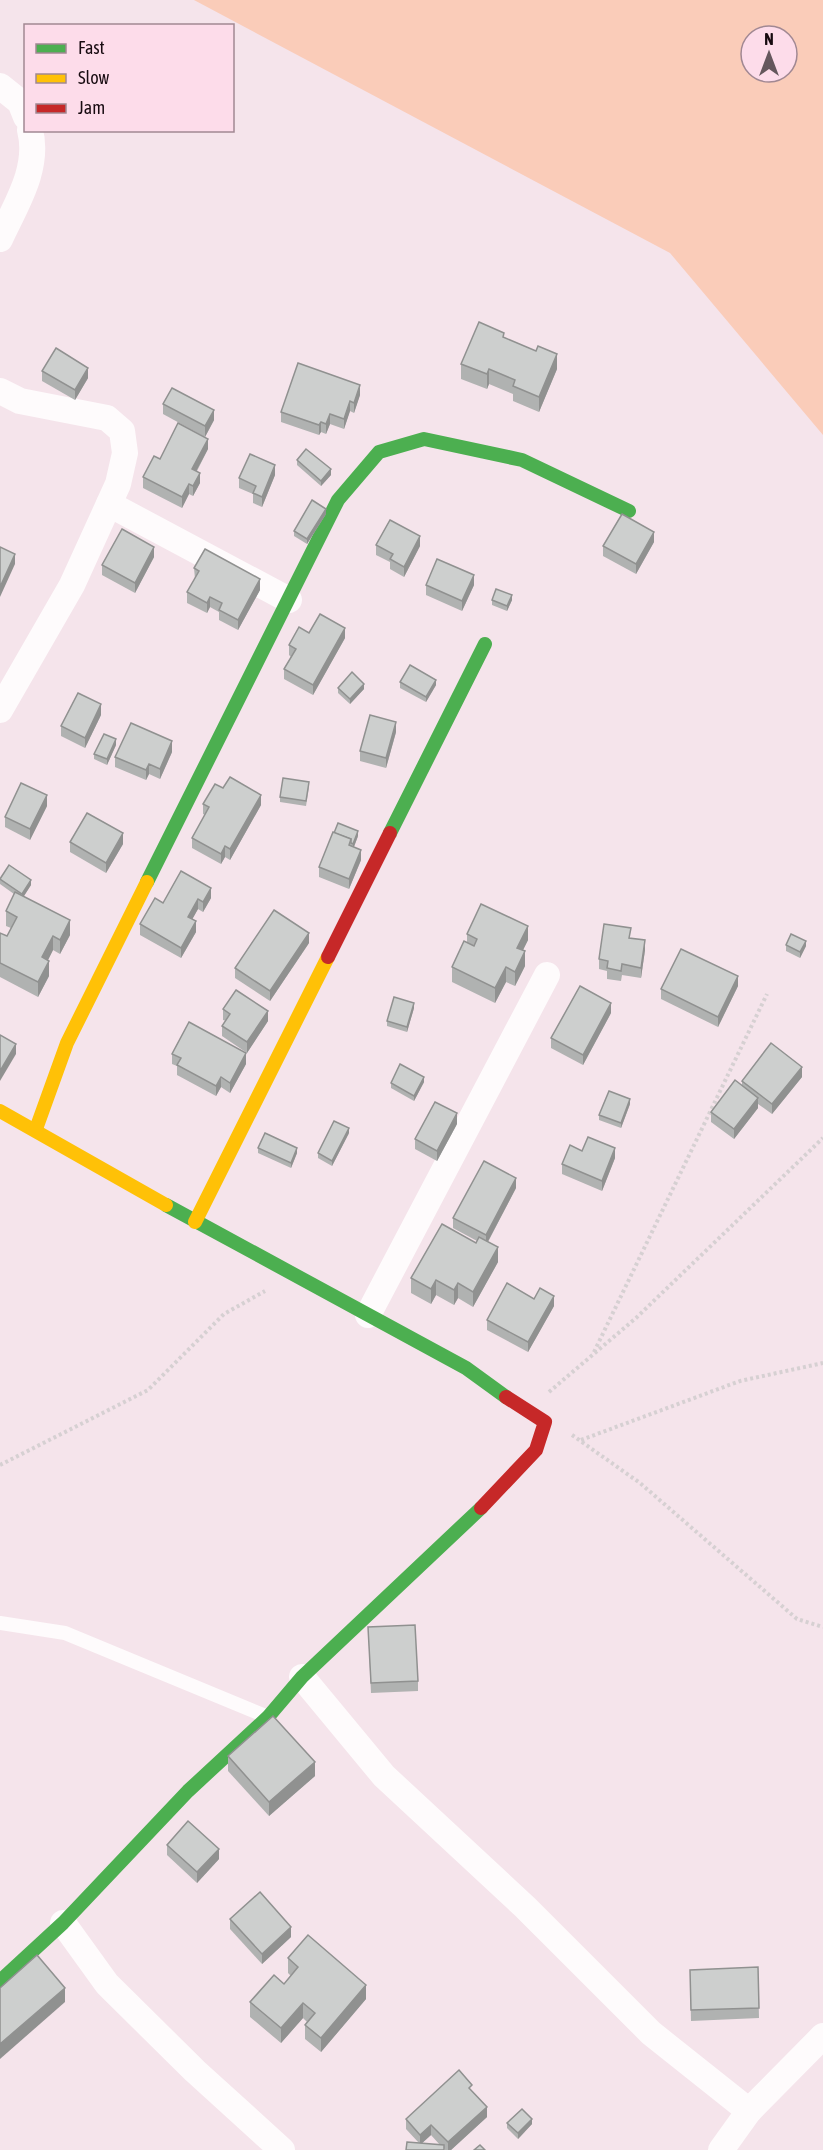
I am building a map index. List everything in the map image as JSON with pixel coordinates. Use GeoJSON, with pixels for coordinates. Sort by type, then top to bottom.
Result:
{"type":"FeatureCollection","features":[{"type":"Feature","properties":{"kind":"street"},"geometry":{"type":"LineString","coordinates":[[0,86],[20,102],[24,112]]}},
{"type":"Feature","properties":{"kind":"street"},"geometry":{"type":"LineString","coordinates":[[0,240],[29,174],[33,148],[30,132]]}},
{"type":"Feature","properties":{"kind":"street"},"geometry":{"type":"LineString","coordinates":[[0,391],[20,401],[107,418],[122,431],[125,453],[118,484],[72,585],[0,710]]}},
{"type":"Feature","properties":{"kind":"street"},"geometry":{"type":"LineString","coordinates":[[36,1129],[67,1044],[338,500],[379,452],[424,439],[522,460],[629,511]]}},
{"type":"Feature","properties":{"kind":"street"},"geometry":{"type":"LineString","coordinates":[[109,504],[289,600]]}},
{"type":"Feature","properties":{"kind":"street"},"geometry":{"type":"LineString","coordinates":[[195,1222],[485,644]]}},
{"type":"Feature","properties":{"kind":"street"},"geometry":{"type":"LineString","coordinates":[[368,1315],[547,975]]}},
{"type":"Feature","properties":{"kind":"street"},"geometry":{"type":"LineString","coordinates":[[0,1111],[36,1129],[195,1222],[466,1368],[545,1422],[536,1450],[496,1493],[302,1677],[268,1717],[188,1791],[63,1923],[0,1981]]}},
{"type":"Feature","properties":{"kind":"street"},"geometry":{"type":"LineString","coordinates":[[302,1677],[384,1776],[525,1907],[651,2033],[749,2111]]}},
{"type":"Feature","properties":{"kind":"street"},"geometry":{"type":"LineString","coordinates":[[63,1923],[107,1984],[195,2071],[282,2150]]}},
{"type":"Feature","properties":{"kind":"street"},"geometry":{"type":"LineString","coordinates":[[720,2150],[749,2111],[823,2036]]}},
{"type":"Feature","properties":{"kind":"lane"},"geometry":{"type":"LineString","coordinates":[[0,1623],[65,1633],[268,1717]]}},
{"type":"Feature","properties":{"kind":"path"},"geometry":{"type":"LineString","coordinates":[[593,1355],[766,994]]}},
{"type":"Feature","properties":{"kind":"path"},"geometry":{"type":"LineString","coordinates":[[545,1422],[532,1406],[636,1318],[823,1138]]}},
{"type":"Feature","properties":{"kind":"path"},"geometry":{"type":"LineString","coordinates":[[0,1465],[148,1390],[224,1314],[268,1288]]}},
{"type":"Feature","properties":{"kind":"path"},"geometry":{"type":"LineString","coordinates":[[580,1440],[740,1381],[823,1363]]}},
{"type":"Feature","properties":{"kind":"path"},"geometry":{"type":"LineString","coordinates":[[570,1434],[640,1483],[797,1618],[823,1627]]}},
{"type":"Feature","properties":{"kind":"shaded area"},"geometry":{"type":"Polygon","coordinates":[[[194,0],[823,0],[823,435],[670,253],[194,0]]]}},
{"type":"Feature","properties":{"kind":"building"},"geometry":{"type":"Polygon","coordinates":[[[479,322],[504,333],[503,337],[536,351],[538,346],[557,354],[539,397],[513,386],[515,380],[489,369],[487,374],[461,364],[479,322]]]}},
{"type":"Feature","properties":{"kind":"building"},"geometry":{"type":"Polygon","coordinates":[[[56,348],[88,368],[75,390],[42,371],[56,348]]]}},
{"type":"Feature","properties":{"kind":"building"},"geometry":{"type":"Polygon","coordinates":[[[298,363],[360,385],[354,403],[350,401],[344,419],[330,414],[326,424],[321,422],[319,425],[281,412],[298,363]]]}},
{"type":"Feature","properties":{"kind":"building"},"geometry":{"type":"Polygon","coordinates":[[[172,388],[214,410],[205,426],[163,404],[172,388]]]}},
{"type":"Feature","properties":{"kind":"building"},"geometry":{"type":"Polygon","coordinates":[[[178,423],[208,439],[192,469],[200,473],[193,486],[189,484],[182,497],[143,477],[154,456],[160,459],[178,423]]]}},
{"type":"Feature","properties":{"kind":"building"},"geometry":{"type":"Polygon","coordinates":[[[306,449],[331,469],[321,481],[297,460],[306,449]]]}},
{"type":"Feature","properties":{"kind":"building"},"geometry":{"type":"Polygon","coordinates":[[[250,454],[275,465],[262,497],[253,493],[256,486],[239,478],[250,454]]]}},
{"type":"Feature","properties":{"kind":"building"},"geometry":{"type":"Polygon","coordinates":[[[312,500],[326,509],[307,539],[294,531],[312,500]]]}},
{"type":"Feature","properties":{"kind":"building"},"geometry":{"type":"Polygon","coordinates":[[[622,514],[654,532],[636,564],[603,546],[622,514]]]}},
{"type":"Feature","properties":{"kind":"building"},"geometry":{"type":"Polygon","coordinates":[[[390,520],[420,536],[404,567],[390,559],[393,554],[376,545],[390,520]]]}},
{"type":"Feature","properties":{"kind":"building"},"geometry":{"type":"Polygon","coordinates":[[[122,529],[154,547],[135,583],[102,565],[122,529]]]}},
{"type":"Feature","properties":{"kind":"building"},"geometry":{"type":"Polygon","coordinates":[[[0,547],[15,554],[0,587],[0,547]]]}},
{"type":"Feature","properties":{"kind":"building"},"geometry":{"type":"Polygon","coordinates":[[[205,549],[260,579],[238,620],[219,610],[222,603],[210,597],[207,603],[187,592],[199,571],[194,568],[205,549]]]}},
{"type":"Feature","properties":{"kind":"building"},"geometry":{"type":"Polygon","coordinates":[[[437,559],[474,575],[462,601],[426,585],[437,559]]]}},
{"type":"Feature","properties":{"kind":"building"},"geometry":{"type":"Polygon","coordinates":[[[496,589],[512,595],[507,606],[492,600],[496,589]]]}},
{"type":"Feature","properties":{"kind":"building"},"geometry":{"type":"Polygon","coordinates":[[[320,614],[345,628],[313,685],[284,669],[296,649],[289,645],[299,627],[309,633],[320,614]]]}},
{"type":"Feature","properties":{"kind":"building"},"geometry":{"type":"Polygon","coordinates":[[[410,665],[436,680],[426,697],[400,682],[410,665]]]}},
{"type":"Feature","properties":{"kind":"building"},"geometry":{"type":"Polygon","coordinates":[[[352,672],[364,684],[350,699],[338,688],[352,672]]]}},
{"type":"Feature","properties":{"kind":"building"},"geometry":{"type":"Polygon","coordinates":[[[78,693],[101,704],[85,738],[61,726],[78,693]]]}},
{"type":"Feature","properties":{"kind":"building"},"geometry":{"type":"Polygon","coordinates":[[[370,715],[396,722],[386,758],[360,751],[370,715]]]}},
{"type":"Feature","properties":{"kind":"building"},"geometry":{"type":"Polygon","coordinates":[[[131,723],[172,741],[160,769],[149,764],[146,770],[115,757],[131,723]]]}},
{"type":"Feature","properties":{"kind":"building"},"geometry":{"type":"Polygon","coordinates":[[[104,734],[116,739],[107,759],[94,754],[104,734]]]}},
{"type":"Feature","properties":{"kind":"building"},"geometry":{"type":"Polygon","coordinates":[[[230,777],[261,795],[230,849],[225,846],[221,854],[192,838],[209,807],[203,804],[215,784],[223,788],[230,777]]]}},
{"type":"Feature","properties":{"kind":"building"},"geometry":{"type":"Polygon","coordinates":[[[283,778],[309,782],[306,801],[280,797],[283,778]]]}},
{"type":"Feature","properties":{"kind":"building"},"geometry":{"type":"Polygon","coordinates":[[[21,783],[47,795],[30,829],[5,817],[21,783]]]}},
{"type":"Feature","properties":{"kind":"building"},"geometry":{"type":"Polygon","coordinates":[[[87,813],[123,833],[106,863],[70,842],[87,813]]]}},
{"type":"Feature","properties":{"kind":"building"},"geometry":{"type":"Polygon","coordinates":[[[338,823],[358,831],[353,844],[351,839],[334,833],[338,823]]]}},
{"type":"Feature","properties":{"kind":"building"},"geometry":{"type":"Polygon","coordinates":[[[333,832],[351,839],[349,845],[361,850],[349,879],[319,867],[333,832]]]}},
{"type":"Feature","properties":{"kind":"building"},"geometry":{"type":"Polygon","coordinates":[[[9,865],[31,880],[22,894],[0,879],[9,865]]]}},
{"type":"Feature","properties":{"kind":"building"},"geometry":{"type":"Polygon","coordinates":[[[181,871],[211,888],[203,902],[198,899],[188,917],[196,921],[181,948],[140,924],[155,898],[163,903],[181,871]]]}},
{"type":"Feature","properties":{"kind":"building"},"geometry":{"type":"Polygon","coordinates":[[[15,892],[70,920],[60,940],[53,936],[42,957],[49,961],[38,982],[0,963],[0,933],[7,936],[17,917],[6,911],[15,892]]]}},
{"type":"Feature","properties":{"kind":"building"},"geometry":{"type":"Polygon","coordinates":[[[481,904],[528,926],[517,948],[525,951],[515,972],[506,967],[495,988],[452,967],[464,941],[474,946],[477,939],[467,934],[481,904]]]}},
{"type":"Feature","properties":{"kind":"building"},"geometry":{"type":"Polygon","coordinates":[[[274,910],[309,933],[270,991],[235,968],[274,910]]]}},
{"type":"Feature","properties":{"kind":"building"},"geometry":{"type":"Polygon","coordinates":[[[604,924],[631,928],[629,938],[645,940],[641,968],[622,964],[621,971],[607,968],[608,961],[599,959],[604,924]]]}},
{"type":"Feature","properties":{"kind":"building"},"geometry":{"type":"Polygon","coordinates":[[[791,934],[806,941],[800,952],[786,945],[791,934]]]}},
{"type":"Feature","properties":{"kind":"building"},"geometry":{"type":"Polygon","coordinates":[[[681,949],[738,976],[718,1017],[661,989],[681,949]]]}},
{"type":"Feature","properties":{"kind":"building"},"geometry":{"type":"Polygon","coordinates":[[[580,986],[611,1003],[583,1055],[551,1038],[580,986]]]}},
{"type":"Feature","properties":{"kind":"building"},"geometry":{"type":"Polygon","coordinates":[[[236,990],[268,1011],[247,1042],[222,1026],[230,1014],[223,1009],[236,990]]]}},
{"type":"Feature","properties":{"kind":"building"},"geometry":{"type":"Polygon","coordinates":[[[394,997],[414,1003],[407,1027],[387,1021],[394,997]]]}},
{"type":"Feature","properties":{"kind":"building"},"geometry":{"type":"Polygon","coordinates":[[[189,1022],[246,1053],[230,1083],[221,1077],[216,1086],[177,1065],[181,1058],[172,1054],[189,1022]]]}},
{"type":"Feature","properties":{"kind":"building"},"geometry":{"type":"Polygon","coordinates":[[[0,1035],[16,1044],[0,1071],[0,1035]]]}},
{"type":"Feature","properties":{"kind":"building"},"geometry":{"type":"Polygon","coordinates":[[[771,1043],[802,1067],[772,1104],[742,1081],[771,1043]]]}},
{"type":"Feature","properties":{"kind":"building"},"geometry":{"type":"Polygon","coordinates":[[[400,1064],[424,1077],[414,1096],[391,1083],[400,1064]]]}},
{"type":"Feature","properties":{"kind":"building"},"geometry":{"type":"Polygon","coordinates":[[[735,1080],[758,1098],[734,1129],[711,1112],[735,1080]]]}},
{"type":"Feature","properties":{"kind":"building"},"geometry":{"type":"Polygon","coordinates":[[[609,1091],[630,1099],[621,1123],[599,1115],[609,1091]]]}},
{"type":"Feature","properties":{"kind":"building"},"geometry":{"type":"Polygon","coordinates":[[[435,1102],[457,1113],[437,1151],[415,1139],[435,1102]]]}},
{"type":"Feature","properties":{"kind":"building"},"geometry":{"type":"Polygon","coordinates":[[[334,1121],[349,1128],[332,1161],[318,1153],[334,1121]]]}},
{"type":"Feature","properties":{"kind":"building"},"geometry":{"type":"Polygon","coordinates":[[[265,1133],[297,1148],[291,1163],[258,1148],[265,1133]]]}},
{"type":"Feature","properties":{"kind":"building"},"geometry":{"type":"Polygon","coordinates":[[[588,1137],[615,1148],[602,1181],[562,1164],[570,1145],[582,1151],[588,1137]]]}},
{"type":"Feature","properties":{"kind":"building"},"geometry":{"type":"Polygon","coordinates":[[[484,1161],[516,1178],[486,1235],[453,1218],[484,1161]]]}},
{"type":"Feature","properties":{"kind":"building"},"geometry":{"type":"Polygon","coordinates":[[[442,1224],[476,1243],[479,1237],[498,1247],[473,1292],[458,1283],[454,1290],[436,1280],[431,1289],[411,1278],[442,1224]]]}},
{"type":"Feature","properties":{"kind":"building"},"geometry":{"type":"Polygon","coordinates":[[[507,1283],[534,1299],[540,1288],[554,1296],[528,1342],[487,1320],[507,1283]]]}},
{"type":"Feature","properties":{"kind":"building"},"geometry":{"type":"Polygon","coordinates":[[[415,1625],[418,1681],[371,1683],[368,1627],[415,1625]]]}},
{"type":"Feature","properties":{"kind":"building"},"geometry":{"type":"Polygon","coordinates":[[[273,1716],[315,1762],[269,1802],[228,1756],[273,1716]]]}},
{"type":"Feature","properties":{"kind":"building"},"geometry":{"type":"Polygon","coordinates":[[[188,1821],[219,1849],[197,1872],[167,1845],[188,1821]]]}},
{"type":"Feature","properties":{"kind":"building"},"geometry":{"type":"Polygon","coordinates":[[[260,1892],[291,1927],[262,1954],[230,1919],[260,1892]]]}},
{"type":"Feature","properties":{"kind":"building"},"geometry":{"type":"Polygon","coordinates":[[[308,1935],[366,1985],[321,2038],[305,2025],[315,2013],[303,2003],[281,2028],[250,2002],[274,1975],[284,1984],[298,1967],[288,1958],[308,1935]]]}},
{"type":"Feature","properties":{"kind":"building"},"geometry":{"type":"Polygon","coordinates":[[[37,1955],[65,1988],[0,2044],[0,1988],[37,1955]]]}},
{"type":"Feature","properties":{"kind":"building"},"geometry":{"type":"Polygon","coordinates":[[[758,1967],[759,2008],[691,2010],[690,1970],[758,1967]]]}},
{"type":"Feature","properties":{"kind":"building"},"geometry":{"type":"Polygon","coordinates":[[[459,2070],[472,2085],[469,2088],[487,2107],[448,2142],[431,2125],[420,2135],[406,2119],[459,2070]]]}},
{"type":"Feature","properties":{"kind":"building"},"geometry":{"type":"Polygon","coordinates":[[[522,2109],[532,2119],[518,2133],[507,2123],[522,2109]]]}},
{"type":"Feature","properties":{"kind":"building"},"geometry":{"type":"Polygon","coordinates":[[[407,2142],[444,2145],[444,2150],[406,2150],[407,2142]]]}},
{"type":"Feature","properties":{"kind":"building"},"geometry":{"type":"Polygon","coordinates":[[[480,2145],[485,2150],[474,2150],[480,2145]]]}},
{"type":"Feature","properties":{"kind":"traffic: fast"},"geometry":{"type":"LineString","coordinates":[[147,882],[338,500],[379,452],[424,439],[522,460],[629,511]]}},
{"type":"Feature","properties":{"kind":"traffic: fast"},"geometry":{"type":"LineString","coordinates":[[390,833],[485,644]]}},
{"type":"Feature","properties":{"kind":"traffic: fast"},"geometry":{"type":"LineString","coordinates":[[166,1205],[466,1368],[506,1397]]}},
{"type":"Feature","properties":{"kind":"traffic: fast"},"geometry":{"type":"LineString","coordinates":[[0,1981],[63,1923],[188,1791],[268,1717],[302,1677],[481,1508]]}},
{"type":"Feature","properties":{"kind":"traffic: slow"},"geometry":{"type":"LineString","coordinates":[[36,1129],[67,1043],[147,882]]}},
{"type":"Feature","properties":{"kind":"traffic: slow"},"geometry":{"type":"LineString","coordinates":[[195,1222],[328,957]]}},
{"type":"Feature","properties":{"kind":"traffic: slow"},"geometry":{"type":"LineString","coordinates":[[0,1111],[166,1205]]}},
{"type":"Feature","properties":{"kind":"traffic: jam"},"geometry":{"type":"LineString","coordinates":[[328,957],[390,833]]}},
{"type":"Feature","properties":{"kind":"traffic: jam"},"geometry":{"type":"LineString","coordinates":[[481,1508],[536,1450],[545,1422],[506,1397]]}}]}
